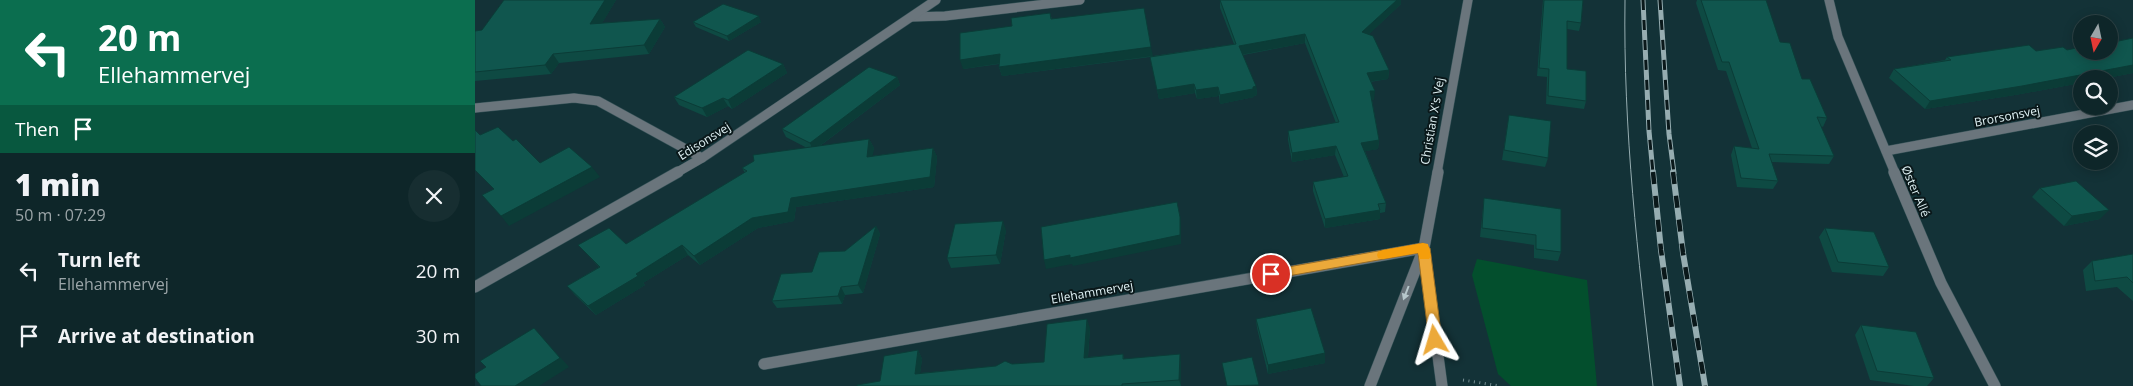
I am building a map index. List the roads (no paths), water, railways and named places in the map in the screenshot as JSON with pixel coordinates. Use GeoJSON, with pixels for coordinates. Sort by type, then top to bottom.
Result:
{"type":"FeatureCollection","features":[{"type":"Feature","properties":{"kind":"street","name":"Edisonsvej"},"geometry":{"type":"LineString","coordinates":[[475,287],[702,158],[936,0]]}},
{"type":"Feature","properties":{"kind":"street"},"geometry":{"type":"LineString","coordinates":[[911,17],[945,16],[1080,0]]}},
{"type":"Feature","properties":{"kind":"street","name":"Christian X's Vej"},"geometry":{"type":"LineString","coordinates":[[1370,386],[1423,248],[1468,0]]}},
{"type":"Feature","properties":{"kind":"street","name":"Øster Allé"},"geometry":{"type":"LineString","coordinates":[[1829,0],[1838,37],[1941,283],[1995,386]]}},
{"type":"Feature","properties":{"kind":"street"},"geometry":{"type":"LineString","coordinates":[[475,108],[574,98],[598,101],[702,158]]}},
{"type":"Feature","properties":{"kind":"street","name":"Brorsonsvej"},"geometry":{"type":"LineString","coordinates":[[1886,151],[2133,105]]}},
{"type":"Feature","properties":{"kind":"street","name":"Christian X's Vej"},"geometry":{"type":"LineString","coordinates":[[1423,248],[1441,381]]}},
{"type":"Feature","properties":{"kind":"street","name":"Ellehammervej"},"geometry":{"type":"LineString","coordinates":[[764,364],[1423,248]]}},
{"type":"Feature","properties":{"kind":"tram line"},"geometry":{"type":"LineString","coordinates":[[1625,0],[1626,97],[1629,145],[1637,241],[1653,386]]}},
{"type":"Feature","properties":{"kind":"railway"},"geometry":{"type":"LineString","coordinates":[[1643,0],[1649,131],[1653,173]]}},
{"type":"Feature","properties":{"kind":"railway"},"geometry":{"type":"LineString","coordinates":[[1660,0],[1669,134],[1674,173]]}},
{"type":"Feature","properties":{"kind":"railway"},"geometry":{"type":"LineString","coordinates":[[1653,172],[1661,250],[1680,386]]}},
{"type":"Feature","properties":{"kind":"railway"},"geometry":{"type":"LineString","coordinates":[[1673,172],[1683,253],[1705,386]]}}]}
